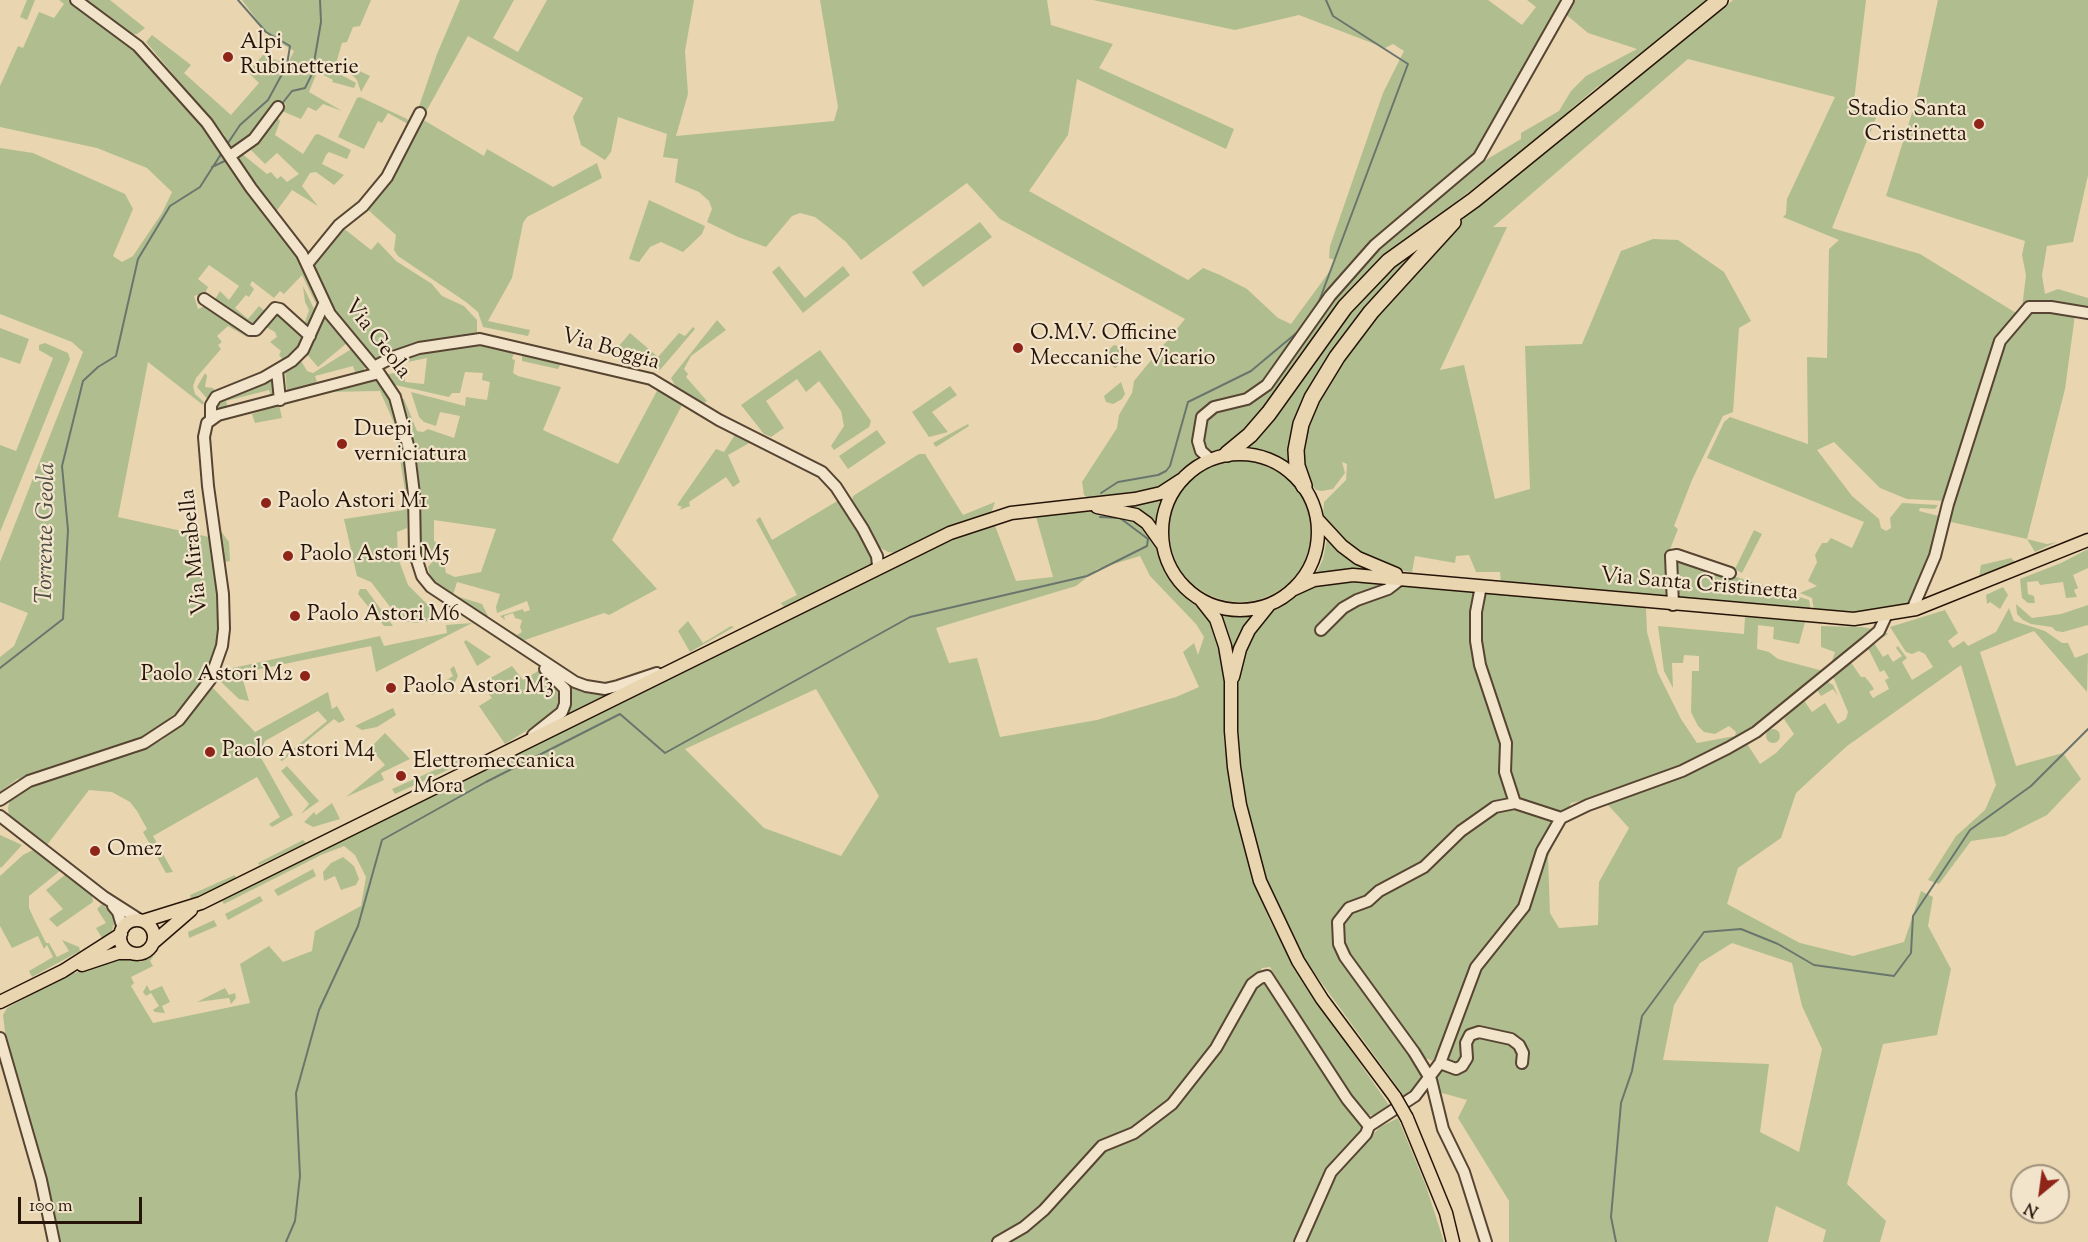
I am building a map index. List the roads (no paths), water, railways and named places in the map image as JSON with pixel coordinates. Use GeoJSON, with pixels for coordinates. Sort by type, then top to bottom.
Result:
{"type":"FeatureCollection","features":[{"type":"Feature","properties":{"kind":"highway"},"geometry":{"type":"LineString","coordinates":[[1227,454],[1250,435],[1269,414],[1324,333],[1363,285],[1407,245],[1474,200],[1720,0]]}},
{"type":"Feature","properties":{"kind":"highway"},"geometry":{"type":"LineString","coordinates":[[1304,486],[1297,466],[1298,437],[1312,398],[1323,378],[1390,289],[1474,200]]}},
{"type":"Feature","properties":{"kind":"main road"},"geometry":{"type":"LineString","coordinates":[[63,971],[118,954],[145,952],[163,931],[201,903],[894,558],[950,533],[989,519],[1027,510],[1135,499],[1161,493],[1210,459],[1227,454],[1244,453],[1270,460],[1292,473],[1304,486],[1317,519],[1315,554],[1304,578],[1292,590],[1269,605],[1249,630],[1240,649],[1232,681],[1231,731],[1234,767],[1240,805],[1260,881],[1298,961],[1322,999],[1395,1097],[1407,1118],[1446,1213],[1453,1242]]}},
{"type":"Feature","properties":{"kind":"main road"},"geometry":{"type":"LineString","coordinates":[[1162,545],[1164,509],[1181,480]]}},
{"type":"Feature","properties":{"kind":"main road"},"geometry":{"type":"LineString","coordinates":[[1066,505],[1104,507],[1136,515],[1147,523],[1162,545],[1176,577],[1201,600],[1216,619],[1232,681]]}},
{"type":"Feature","properties":{"kind":"main road","name":"Via Santa Cristinetta"},"geometry":{"type":"LineString","coordinates":[[1317,519],[1342,546],[1358,558],[1408,579]]}},
{"type":"Feature","properties":{"kind":"main road","name":"Via Santa Cristinetta"},"geometry":{"type":"LineString","coordinates":[[1292,590],[1314,580],[1353,575],[1854,620],[1912,610],[2008,574],[2088,540]]}},
{"type":"Feature","properties":{"kind":"main road"},"geometry":{"type":"LineString","coordinates":[[1201,600],[1218,607],[1236,610],[1269,605]]}},
{"type":"Feature","properties":{"kind":"main road"},"geometry":{"type":"LineString","coordinates":[[0,1002],[63,971],[122,932],[130,922],[201,903]]}},
{"type":"Feature","properties":{"kind":"main road"},"geometry":{"type":"LineString","coordinates":[[141,920],[153,929],[153,942]]}},
{"type":"Feature","properties":{"kind":"main road"},"geometry":{"type":"LineString","coordinates":[[122,932],[122,944],[132,953]]}},
{"type":"Feature","properties":{"kind":"street","name":"Via Geola"},"geometry":{"type":"LineString","coordinates":[[76,0],[114,26],[144,51],[207,123],[308,263],[324,304],[395,397],[404,419],[414,494],[413,542],[422,576],[440,595],[575,682],[594,688],[618,686],[677,666]]}},
{"type":"Feature","properties":{"kind":"street"},"geometry":{"type":"LineString","coordinates":[[1210,459],[1201,451],[1198,441],[1202,417],[1214,407],[1246,399],[1267,385],[1330,296],[1375,245],[1479,157],[1568,0]]}},
{"type":"Feature","properties":{"kind":"street"},"geometry":{"type":"LineString","coordinates":[[226,151],[255,139],[278,107]]}},
{"type":"Feature","properties":{"kind":"street"},"geometry":{"type":"LineString","coordinates":[[308,263],[339,225],[363,207],[387,177],[420,113]]}},
{"type":"Feature","properties":{"kind":"street"},"geometry":{"type":"LineString","coordinates":[[204,299],[250,330],[256,330],[275,308],[280,309],[310,336]]}},
{"type":"Feature","properties":{"kind":"street"},"geometry":{"type":"LineString","coordinates":[[280,399],[277,371],[303,350],[324,304]]}},
{"type":"Feature","properties":{"kind":"street"},"geometry":{"type":"LineString","coordinates":[[1912,610],[1935,556],[1948,504],[2000,341],[2029,307],[2051,307],[2088,313]]}},
{"type":"Feature","properties":{"kind":"street","name":"Via Boggia"},"geometry":{"type":"LineString","coordinates":[[376,370],[393,357],[419,348],[480,339],[638,374],[663,385],[719,420],[822,472],[836,487],[879,550],[894,558]]}},
{"type":"Feature","properties":{"kind":"street"},"geometry":{"type":"LineString","coordinates":[[211,418],[376,370]]}},
{"type":"Feature","properties":{"kind":"street","name":"Via Mirabella"},"geometry":{"type":"LineString","coordinates":[[0,800],[29,781],[144,743],[179,720],[210,680],[222,646],[224,628],[223,594],[208,486],[204,429],[211,418],[211,405],[216,397],[277,371]]}},
{"type":"Feature","properties":{"kind":"street","name":"Via Boggia"},"geometry":{"type":"LineString","coordinates":[[863,529],[877,556],[878,566]]}},
{"type":"Feature","properties":{"kind":"street"},"geometry":{"type":"LineString","coordinates":[[1673,605],[1671,556],[1677,555],[1730,573]]}},
{"type":"Feature","properties":{"kind":"street"},"geometry":{"type":"LineString","coordinates":[[1321,630],[1343,608],[1408,579]]}},
{"type":"Feature","properties":{"kind":"street"},"geometry":{"type":"LineString","coordinates":[[1481,586],[1476,612],[1476,642],[1480,665],[1506,743],[1505,772],[1515,803]]}},
{"type":"Feature","properties":{"kind":"street"},"geometry":{"type":"LineString","coordinates":[[1300,1242],[1330,1172],[1366,1134],[1370,1126],[1415,1096],[1440,1063],[1476,967],[1524,908],[1542,851],[1561,818],[1588,805],[1682,771],[1756,732],[1879,631],[1886,616]]}},
{"type":"Feature","properties":{"kind":"street","name":"Via Geola"},"geometry":{"type":"LineString","coordinates":[[516,643],[560,682],[567,697],[562,712],[523,742]]}},
{"type":"Feature","properties":{"kind":"street"},"geometry":{"type":"LineString","coordinates":[[1486,1242],[1464,1172],[1443,1129],[1436,1104],[1437,1095],[1414,1052],[1345,957],[1339,944],[1338,922],[1349,908],[1368,901],[1379,891],[1424,867],[1461,831],[1495,807],[1515,803],[1561,818]]}},
{"type":"Feature","properties":{"kind":"street"},"geometry":{"type":"LineString","coordinates":[[0,816],[104,897],[141,920]]}},
{"type":"Feature","properties":{"kind":"street"},"geometry":{"type":"LineString","coordinates":[[104,897],[118,912],[122,932]]}},
{"type":"Feature","properties":{"kind":"street"},"geometry":{"type":"LineString","coordinates":[[998,1242],[1024,1227],[1044,1210],[1102,1146],[1134,1133],[1172,1104],[1216,1048],[1252,984],[1267,976],[1347,1099],[1370,1126]]}},
{"type":"Feature","properties":{"kind":"street"},"geometry":{"type":"LineString","coordinates":[[1440,1063],[1456,1069],[1462,1066],[1467,1058],[1466,1043],[1470,1035],[1479,1032],[1510,1039],[1519,1045],[1523,1053],[1522,1063]]}},
{"type":"Feature","properties":{"kind":"street"},"geometry":{"type":"LineString","coordinates":[[0,1038],[41,1180],[54,1242]]}},
{"type":"Feature","properties":{"kind":"waterway","name":"Torrente Geola"},"geometry":{"type":"LineString","coordinates":[[226,146],[240,125],[268,100],[287,65],[290,46],[266,32],[238,0]]}},
{"type":"Feature","properties":{"kind":"waterway"},"geometry":{"type":"LineString","coordinates":[[281,105],[292,91],[305,88],[312,74],[321,22],[320,0]]}},
{"type":"Feature","properties":{"kind":"waterway"},"geometry":{"type":"LineString","coordinates":[[1318,304],[1408,64],[1333,16],[1326,0]]}},
{"type":"Feature","properties":{"kind":"waterway","name":"Torrente Geola"},"geometry":{"type":"LineString","coordinates":[[0,668],[63,619],[68,530],[62,466],[83,381],[98,367],[116,356],[138,259],[170,206],[200,187],[223,151]]}},
{"type":"Feature","properties":{"kind":"waterway"},"geometry":{"type":"LineString","coordinates":[[212,167],[229,159]]}},
{"type":"Feature","properties":{"kind":"waterway"},"geometry":{"type":"LineString","coordinates":[[1101,493],[1118,482],[1158,475],[1166,471],[1170,466],[1188,402],[1251,371],[1300,330]]}},
{"type":"Feature","properties":{"kind":"waterway"},"geometry":{"type":"LineString","coordinates":[[286,1242],[295,1221],[300,1176],[296,1093],[319,1010],[358,926],[382,840],[486,782],[620,714],[665,753],[910,617],[1087,576],[1147,546],[1148,539],[1120,518],[1100,517]]}},
{"type":"Feature","properties":{"kind":"waterway"},"geometry":{"type":"LineString","coordinates":[[1616,1242],[1611,1217],[1621,1103],[1632,1071],[1642,1016],[1704,932],[1741,929],[1778,944],[1814,965],[1894,976],[1911,953],[1913,916],[1970,830],[2031,786],[2088,729]]}},
{"type":"Feature","properties":{"kind":"place","name":"Alpi Rubinetterie"},"geometry":{"type":"Point","coordinates":[228,57]}},
{"type":"Feature","properties":{"kind":"place","name":"Stadio Santa Cristinetta"},"geometry":{"type":"Point","coordinates":[1979,124]}},
{"type":"Feature","properties":{"kind":"place","name":"O.M.V. Officine Meccaniche Vicario"},"geometry":{"type":"Point","coordinates":[1018,348]}},
{"type":"Feature","properties":{"kind":"place","name":"Duepi verniciatura"},"geometry":{"type":"Point","coordinates":[342,444]}},
{"type":"Feature","properties":{"kind":"place","name":"Paolo Astori M1"},"geometry":{"type":"Point","coordinates":[266,503]}},
{"type":"Feature","properties":{"kind":"place","name":"Paolo Astori M5"},"geometry":{"type":"Point","coordinates":[288,556]}},
{"type":"Feature","properties":{"kind":"place","name":"Paolo Astori M6"},"geometry":{"type":"Point","coordinates":[295,616]}},
{"type":"Feature","properties":{"kind":"place","name":"Paolo Astori M2"},"geometry":{"type":"Point","coordinates":[305,676]}},
{"type":"Feature","properties":{"kind":"place","name":"Paolo Astori M3"},"geometry":{"type":"Point","coordinates":[391,688]}},
{"type":"Feature","properties":{"kind":"place","name":"Paolo Astori M4"},"geometry":{"type":"Point","coordinates":[210,752]}},
{"type":"Feature","properties":{"kind":"place","name":"Elettromeccanica Mora"},"geometry":{"type":"Point","coordinates":[401,776]}},
{"type":"Feature","properties":{"kind":"place","name":"Omez"},"geometry":{"type":"Point","coordinates":[95,851]}}]}
